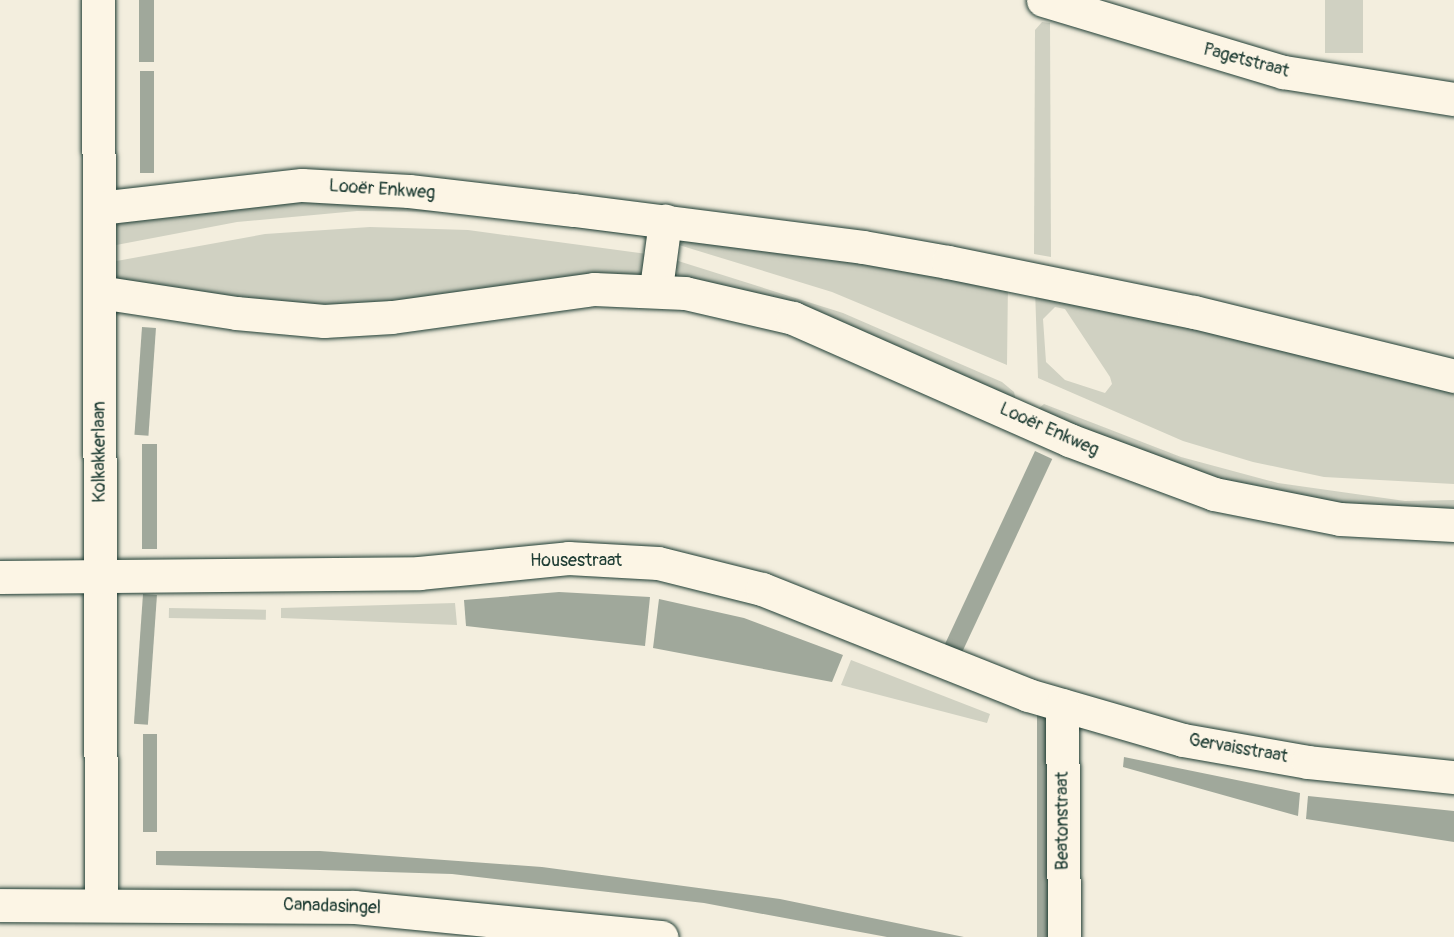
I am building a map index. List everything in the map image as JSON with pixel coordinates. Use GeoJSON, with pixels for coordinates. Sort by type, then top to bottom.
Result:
{"type":"FeatureCollection","features":[{"type":"Feature","properties":{"kind":"street","name":"Kolkakkerlaan"},"geometry":{"type":"LineString","coordinates":[[98,0],[101,903]]}},
{"type":"Feature","properties":{"kind":"street","name":"Pagetstraat"},"geometry":{"type":"LineString","coordinates":[[1055,2],[1283,72],[1454,99]]}},
{"type":"Feature","properties":{"kind":"street","name":"Looër Enkweg"},"geometry":{"type":"LineString","coordinates":[[99,208],[234,190],[352,186],[665,221],[863,247],[960,264],[1234,321],[1454,376]]}},
{"type":"Feature","properties":{"kind":"street"},"geometry":{"type":"LineString","coordinates":[[656,288],[665,221]]}},
{"type":"Feature","properties":{"kind":"street","name":"Looër Enkweg"},"geometry":{"type":"LineString","coordinates":[[99,292],[226,312],[324,321],[392,317],[594,289],[656,288],[793,318],[1080,444],[1214,494],[1340,519],[1454,526]]}},
{"type":"Feature","properties":{"kind":"street","name":"Housestraat"},"geometry":{"type":"LineString","coordinates":[[0,577],[419,573],[568,558],[658,563],[762,589],[1028,695]]}},
{"type":"Feature","properties":{"kind":"street","name":"Gervaisstraat"},"geometry":{"type":"LineString","coordinates":[[1028,695],[1227,749],[1454,777]]}},
{"type":"Feature","properties":{"kind":"street","name":"Beatonstraat"},"geometry":{"type":"LineString","coordinates":[[1062,705],[1063,937]]}},
{"type":"Feature","properties":{"kind":"street","name":"Canadasingel"},"geometry":{"type":"LineString","coordinates":[[0,905],[101,903],[354,907],[662,937]]}},
{"type":"Feature","properties":{"kind":"shaded area"},"geometry":{"type":"Polygon","coordinates":[[[139,0],[154,0],[154,62],[139,62],[139,0]]]}},
{"type":"Feature","properties":{"kind":"shaded area"},"geometry":{"type":"Polygon","coordinates":[[[1325,0],[1363,0],[1363,53],[1325,53],[1325,0]]]}},
{"type":"Feature","properties":{"kind":"shaded area"},"geometry":{"type":"Polygon","coordinates":[[[1042,22],[1050,23],[1051,257],[1034,254],[1035,30],[1042,22]]]}},
{"type":"Feature","properties":{"kind":"shaded area"},"geometry":{"type":"Polygon","coordinates":[[[140,71],[154,71],[154,173],[140,173],[140,71]]]}},
{"type":"Feature","properties":{"kind":"shaded area"},"geometry":{"type":"Polygon","coordinates":[[[341,195],[643,232],[645,237],[453,212],[357,211],[237,222],[111,246],[117,225],[126,219],[341,195]]]}},
{"type":"Feature","properties":{"kind":"shaded area"},"geometry":{"type":"Polygon","coordinates":[[[370,227],[468,230],[647,254],[640,276],[351,311],[116,283],[111,262],[265,234],[370,227]]]}},
{"type":"Feature","properties":{"kind":"shaded area"},"geometry":{"type":"Polygon","coordinates":[[[686,239],[1008,282],[1007,365],[832,292],[679,245],[686,239]]]}},
{"type":"Feature","properties":{"kind":"shaded area"},"geometry":{"type":"Polygon","coordinates":[[[675,260],[843,313],[1002,382],[1014,392],[1017,405],[679,281],[675,260]]]}},
{"type":"Feature","properties":{"kind":"shaded area"},"geometry":{"type":"Polygon","coordinates":[[[1035,289],[1454,383],[1454,484],[1324,477],[1253,462],[1183,441],[1038,378],[1035,289]],[[1055,307],[1043,319],[1046,362],[1065,380],[1105,393],[1112,384],[1110,377],[1065,309],[1055,307]]]}},
{"type":"Feature","properties":{"kind":"shaded area"},"geometry":{"type":"Polygon","coordinates":[[[142,327],[156,328],[148,436],[134,435],[142,327]]]}},
{"type":"Feature","properties":{"kind":"shaded area"},"geometry":{"type":"Polygon","coordinates":[[[1044,404],[1181,457],[1278,483],[1405,501],[1454,500],[1454,518],[1382,516],[1212,483],[1038,409],[1044,404]]]}},
{"type":"Feature","properties":{"kind":"shaded area"},"geometry":{"type":"Polygon","coordinates":[[[142,444],[157,444],[157,549],[142,549],[142,444]]]}},
{"type":"Feature","properties":{"kind":"shaded area"},"geometry":{"type":"Polygon","coordinates":[[[1035,451],[1052,459],[958,662],[940,654],[1035,451]]]}},
{"type":"Feature","properties":{"kind":"shaded area"},"geometry":{"type":"Polygon","coordinates":[[[559,592],[650,597],[645,646],[466,626],[464,600],[559,592]]]}},
{"type":"Feature","properties":{"kind":"shaded area"},"geometry":{"type":"Polygon","coordinates":[[[143,594],[157,595],[148,725],[134,724],[143,594]]]}},
{"type":"Feature","properties":{"kind":"shaded area"},"geometry":{"type":"Polygon","coordinates":[[[659,599],[744,618],[843,655],[832,682],[653,648],[659,599]]]}},
{"type":"Feature","properties":{"kind":"shaded area"},"geometry":{"type":"Polygon","coordinates":[[[455,603],[457,625],[281,618],[281,608],[455,603]]]}},
{"type":"Feature","properties":{"kind":"shaded area"},"geometry":{"type":"Polygon","coordinates":[[[169,608],[266,610],[266,620],[169,618],[169,608]]]}},
{"type":"Feature","properties":{"kind":"shaded area"},"geometry":{"type":"Polygon","coordinates":[[[851,660],[990,714],[987,723],[841,685],[851,660]]]}},
{"type":"Feature","properties":{"kind":"shaded area"},"geometry":{"type":"Polygon","coordinates":[[[1037,710],[1048,720],[1052,937],[1037,937],[1037,710]]]}},
{"type":"Feature","properties":{"kind":"shaded area"},"geometry":{"type":"Polygon","coordinates":[[[143,734],[157,734],[157,832],[143,832],[143,734]]]}},
{"type":"Feature","properties":{"kind":"shaded area"},"geometry":{"type":"Polygon","coordinates":[[[1124,757],[1300,793],[1298,816],[1123,767],[1124,757]]]}},
{"type":"Feature","properties":{"kind":"shaded area"},"geometry":{"type":"Polygon","coordinates":[[[1308,796],[1454,811],[1454,842],[1306,819],[1308,796]]]}},
{"type":"Feature","properties":{"kind":"shaded area"},"geometry":{"type":"Polygon","coordinates":[[[156,851],[320,851],[542,867],[780,899],[964,937],[887,937],[704,903],[452,874],[156,865],[156,851]]]}}]}
